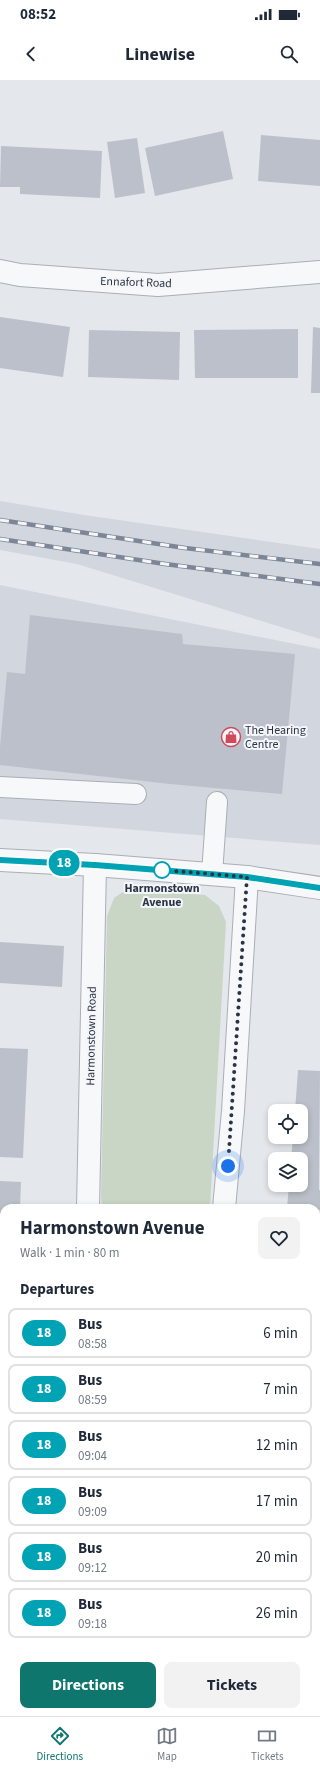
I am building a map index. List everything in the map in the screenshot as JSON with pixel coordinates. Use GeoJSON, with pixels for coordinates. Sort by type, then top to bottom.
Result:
{"type":"FeatureCollection","features":[{"type":"Feature","properties":{"kind":"street","name":"Ennafort Road"},"geometry":{"type":"LineString","coordinates":[[0,271],[20,275],[158,285],[320,272]]}},
{"type":"Feature","properties":{"kind":"street"},"geometry":{"type":"LineString","coordinates":[[0,860],[95,865],[247,877],[320,888]]}},
{"type":"Feature","properties":{"kind":"street","name":"Harmonstown Road"},"geometry":{"type":"LineString","coordinates":[[88,1204],[95,865]]}},
{"type":"Feature","properties":{"kind":"street"},"geometry":{"type":"LineString","coordinates":[[224,1204],[233,1110],[247,877]]}},
{"type":"Feature","properties":{"kind":"lane"},"geometry":{"type":"LineString","coordinates":[[0,787],[136,794]]}},
{"type":"Feature","properties":{"kind":"lane"},"geometry":{"type":"LineString","coordinates":[[212,874],[217,802]]}},
{"type":"Feature","properties":{"kind":"shaded area"},"geometry":{"type":"Polygon","coordinates":[[[0,501],[84,515],[320,549],[320,639],[77,564],[0,550],[0,501]]]}},
{"type":"Feature","properties":{"kind":"shaded area"},"geometry":{"type":"Polygon","coordinates":[[[0,585],[320,649],[320,845],[0,819],[0,585]]]}},
{"type":"Feature","properties":{"kind":"green space"},"geometry":{"type":"Polygon","coordinates":[[[127,889],[205,895],[219,906],[226,922],[210,1204],[102,1204],[107,916],[114,898],[127,889]]]}},
{"type":"Feature","properties":{"kind":"building"},"geometry":{"type":"Polygon","coordinates":[[[223,131],[233,179],[155,196],[145,148],[223,131]]]}},
{"type":"Feature","properties":{"kind":"building"},"geometry":{"type":"Polygon","coordinates":[[[261,135],[320,140],[320,186],[258,181],[261,135]]]}},
{"type":"Feature","properties":{"kind":"building"},"geometry":{"type":"Polygon","coordinates":[[[137,138],[145,193],[115,198],[107,142],[137,138]]]}},
{"type":"Feature","properties":{"kind":"building"},"geometry":{"type":"Polygon","coordinates":[[[1,146],[102,151],[100,198],[20,194],[20,187],[0,187],[1,146]]]}},
{"type":"Feature","properties":{"kind":"building"},"geometry":{"type":"Polygon","coordinates":[[[0,317],[70,327],[63,377],[0,368],[0,317]]]}},
{"type":"Feature","properties":{"kind":"building"},"geometry":{"type":"Polygon","coordinates":[[[313,327],[320,328],[320,393],[311,393],[313,327]]]}},
{"type":"Feature","properties":{"kind":"building"},"geometry":{"type":"Polygon","coordinates":[[[298,329],[298,378],[195,378],[194,330],[298,329]]]}},
{"type":"Feature","properties":{"kind":"building"},"geometry":{"type":"Polygon","coordinates":[[[89,330],[180,332],[179,380],[88,377],[89,330]]]}},
{"type":"Feature","properties":{"kind":"building"},"geometry":{"type":"Polygon","coordinates":[[[30,615],[182,634],[183,644],[295,654],[282,794],[170,784],[0,765],[0,747],[7,672],[25,674],[30,615]]]}},
{"type":"Feature","properties":{"kind":"building"},"geometry":{"type":"Polygon","coordinates":[[[0,942],[64,946],[62,987],[0,983],[0,942]]]}},
{"type":"Feature","properties":{"kind":"building"},"geometry":{"type":"Polygon","coordinates":[[[0,1048],[28,1049],[23,1158],[0,1157],[0,1048]]]}},
{"type":"Feature","properties":{"kind":"building"},"geometry":{"type":"Polygon","coordinates":[[[298,1070],[320,1071],[320,1204],[287,1204],[288,1192],[308,1192],[308,1152],[292,1152],[292,1144],[308,1144],[308,1104],[296,1104],[298,1070]]]}},
{"type":"Feature","properties":{"kind":"building"},"geometry":{"type":"Polygon","coordinates":[[[0,1181],[21,1182],[20,1204],[0,1204],[0,1181]]]}},
{"type":"Feature","properties":{"kind":"railway"},"geometry":{"type":"LineString","coordinates":[[0,520],[185,548],[320,564]]}},
{"type":"Feature","properties":{"kind":"railway"},"geometry":{"type":"LineString","coordinates":[[0,539],[165,564],[320,584]]}},
{"type":"Feature","properties":{"kind":"bus line","name":"18"},"geometry":{"type":"LineString","coordinates":[[0,860],[95,865],[247,877],[320,888]]}},
{"type":"Feature","properties":{"kind":"place","name":"The Hearing Centre"},"geometry":{"type":"Point","coordinates":[231,737]}},
{"type":"Feature","properties":{"kind":"place","name":"Harmonstown Avenue"},"geometry":{"type":"Point","coordinates":[162,870]}},
{"type":"Feature","properties":{"kind":"route"},"geometry":{"type":"LineString","coordinates":[[162,870],[247,877],[233,1110],[228,1166]]}}]}
